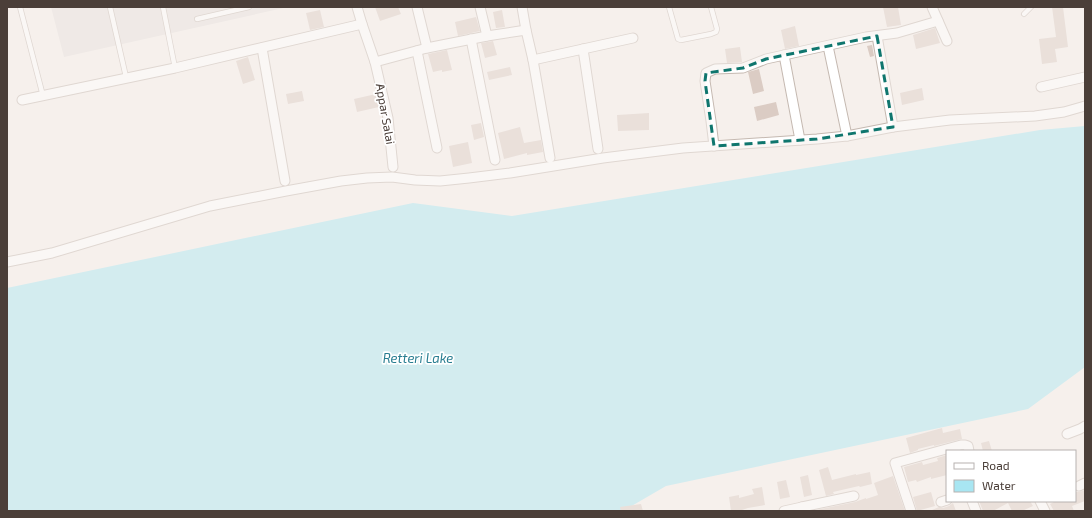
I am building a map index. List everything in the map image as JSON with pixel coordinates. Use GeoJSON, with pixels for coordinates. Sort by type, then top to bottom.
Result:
{"type":"FeatureCollection","features":[{"type":"Feature","properties":{"kind":"street","name":"Appar Salai"},"geometry":{"type":"LineString","coordinates":[[357,7],[375,62],[388,118],[393,167]]}},
{"type":"Feature","properties":{"kind":"street"},"geometry":{"type":"LineString","coordinates":[[417,7],[427,48]]}},
{"type":"Feature","properties":{"kind":"street"},"geometry":{"type":"LineString","coordinates":[[480,7],[487,36]]}},
{"type":"Feature","properties":{"kind":"street"},"geometry":{"type":"LineString","coordinates":[[522,7],[550,158]]}},
{"type":"Feature","properties":{"kind":"street"},"geometry":{"type":"LineString","coordinates":[[932,7],[947,41]]}},
{"type":"Feature","properties":{"kind":"street"},"geometry":{"type":"LineString","coordinates":[[714,146],[705,81],[706,73],[715,69],[743,68],[766,59],[897,33],[938,21]]}},
{"type":"Feature","properties":{"kind":"street"},"geometry":{"type":"LineString","coordinates":[[22,100],[126,77],[175,68],[362,24]]}},
{"type":"Feature","properties":{"kind":"street"},"geometry":{"type":"LineString","coordinates":[[375,62],[427,48],[526,30]]}},
{"type":"Feature","properties":{"kind":"street"},"geometry":{"type":"LineString","coordinates":[[877,36],[893,127]]}},
{"type":"Feature","properties":{"kind":"street"},"geometry":{"type":"LineString","coordinates":[[533,60],[633,38]]}},
{"type":"Feature","properties":{"kind":"street"},"geometry":{"type":"LineString","coordinates":[[471,39],[495,160]]}},
{"type":"Feature","properties":{"kind":"street"},"geometry":{"type":"LineString","coordinates":[[828,46],[847,136]]}},
{"type":"Feature","properties":{"kind":"street"},"geometry":{"type":"LineString","coordinates":[[262,48],[286,181]]}},
{"type":"Feature","properties":{"kind":"street"},"geometry":{"type":"LineString","coordinates":[[583,48],[598,149]]}},
{"type":"Feature","properties":{"kind":"street"},"geometry":{"type":"LineString","coordinates":[[417,51],[438,148]]}},
{"type":"Feature","properties":{"kind":"street"},"geometry":{"type":"LineString","coordinates":[[784,55],[800,140]]}},
{"type":"Feature","properties":{"kind":"street"},"geometry":{"type":"LineString","coordinates":[[1041,87],[1085,77]]}},
{"type":"Feature","properties":{"kind":"street"},"geometry":{"type":"LineString","coordinates":[[7,262],[52,253],[210,206],[341,181],[392,177],[415,180],[469,178],[603,158],[683,148],[847,136],[893,127],[950,120],[1035,116],[1064,112],[1085,106]]}},
{"type":"Feature","properties":{"kind":"street"},"geometry":{"type":"LineString","coordinates":[[1067,434],[1085,426]]}},
{"type":"Feature","properties":{"kind":"street"},"geometry":{"type":"LineString","coordinates":[[911,511],[895,463],[961,445],[968,446],[969,450]]}},
{"type":"Feature","properties":{"kind":"street"},"geometry":{"type":"LineString","coordinates":[[784,511],[802,509],[854,496]]}},
{"type":"Feature","properties":{"kind":"street"},"geometry":{"type":"LineString","coordinates":[[1040,502],[1045,511]]}},
{"type":"Feature","properties":{"kind":"lane"},"geometry":{"type":"LineString","coordinates":[[20,7],[43,96]]}},
{"type":"Feature","properties":{"kind":"lane"},"geometry":{"type":"LineString","coordinates":[[110,7],[126,77]]}},
{"type":"Feature","properties":{"kind":"lane"},"geometry":{"type":"LineString","coordinates":[[163,7],[175,68]]}},
{"type":"Feature","properties":{"kind":"lane"},"geometry":{"type":"LineString","coordinates":[[197,19],[230,9],[249,7]]}},
{"type":"Feature","properties":{"kind":"lane"},"geometry":{"type":"LineString","coordinates":[[669,7],[676,34],[678,39],[681,40],[716,32],[717,29],[711,7]]}},
{"type":"Feature","properties":{"kind":"lane"},"geometry":{"type":"LineString","coordinates":[[1024,14],[1031,7]]}},
{"type":"Feature","properties":{"kind":"highlighted area"},"geometry":{"type":"Polygon","coordinates":[[[877,36],[893,127],[817,139],[714,146],[705,81],[706,73],[743,68],[766,59],[877,36]]]}},
{"type":"Feature","properties":{"kind":"shaded area"},"geometry":{"type":"Polygon","coordinates":[[[51,7],[288,7],[64,57],[51,7]]]}},
{"type":"Feature","properties":{"kind":"water","name":"Retteri Lake"},"geometry":{"type":"Polygon","coordinates":[[[1085,126],[1085,367],[1028,409],[666,486],[623,511],[7,511],[7,288],[413,203],[512,216],[1040,130],[1085,126]]]}},
{"type":"Feature","properties":{"kind":"building"},"geometry":{"type":"Polygon","coordinates":[[[375,7],[398,7],[401,14],[380,21],[375,7]]]}},
{"type":"Feature","properties":{"kind":"building"},"geometry":{"type":"Polygon","coordinates":[[[883,7],[898,7],[901,25],[887,27],[883,7]]]}},
{"type":"Feature","properties":{"kind":"building"},"geometry":{"type":"Polygon","coordinates":[[[1052,7],[1063,7],[1068,47],[1055,49],[1057,62],[1042,64],[1039,39],[1056,37],[1052,7]]]}},
{"type":"Feature","properties":{"kind":"building"},"geometry":{"type":"Polygon","coordinates":[[[320,10],[324,27],[310,30],[306,13],[320,10]]]}},
{"type":"Feature","properties":{"kind":"building"},"geometry":{"type":"Polygon","coordinates":[[[502,10],[505,27],[496,28],[493,12],[502,10]]]}},
{"type":"Feature","properties":{"kind":"building"},"geometry":{"type":"Polygon","coordinates":[[[476,17],[480,31],[458,36],[455,22],[476,17]]]}},
{"type":"Feature","properties":{"kind":"building"},"geometry":{"type":"Polygon","coordinates":[[[795,26],[799,46],[785,49],[781,30],[795,26]]]}},
{"type":"Feature","properties":{"kind":"building"},"geometry":{"type":"Polygon","coordinates":[[[935,28],[940,43],[916,49],[913,35],[935,28]]]}},
{"type":"Feature","properties":{"kind":"building"},"geometry":{"type":"Polygon","coordinates":[[[493,41],[497,55],[485,58],[481,43],[493,41]]]}},
{"type":"Feature","properties":{"kind":"building"},"geometry":{"type":"Polygon","coordinates":[[[872,45],[874,56],[870,57],[867,46],[872,45]]]}},
{"type":"Feature","properties":{"kind":"building"},"geometry":{"type":"Polygon","coordinates":[[[740,47],[742,62],[727,63],[725,49],[740,47]]]}},
{"type":"Feature","properties":{"kind":"building"},"geometry":{"type":"Polygon","coordinates":[[[447,50],[452,70],[433,72],[428,54],[447,50]]]}},
{"type":"Feature","properties":{"kind":"building"},"geometry":{"type":"Polygon","coordinates":[[[248,57],[255,80],[243,84],[236,61],[248,57]]]}},
{"type":"Feature","properties":{"kind":"building"},"geometry":{"type":"Polygon","coordinates":[[[510,67],[512,75],[489,80],[487,72],[510,67]]]}},
{"type":"Feature","properties":{"kind":"building"},"geometry":{"type":"Polygon","coordinates":[[[759,69],[764,91],[753,94],[748,72],[759,69]]]}},
{"type":"Feature","properties":{"kind":"building"},"geometry":{"type":"Polygon","coordinates":[[[922,88],[924,100],[902,105],[900,93],[922,88]]]}},
{"type":"Feature","properties":{"kind":"building"},"geometry":{"type":"Polygon","coordinates":[[[302,91],[304,101],[288,104],[286,94],[302,91]]]}},
{"type":"Feature","properties":{"kind":"building"},"geometry":{"type":"Polygon","coordinates":[[[376,94],[379,107],[357,112],[354,99],[376,94]]]}},
{"type":"Feature","properties":{"kind":"building"},"geometry":{"type":"Polygon","coordinates":[[[776,102],[779,115],[757,121],[754,107],[776,102]]]}},
{"type":"Feature","properties":{"kind":"building"},"geometry":{"type":"Polygon","coordinates":[[[649,113],[649,130],[618,131],[617,115],[649,113]]]}},
{"type":"Feature","properties":{"kind":"building"},"geometry":{"type":"Polygon","coordinates":[[[481,123],[484,137],[474,140],[471,125],[481,123]]]}},
{"type":"Feature","properties":{"kind":"building"},"geometry":{"type":"Polygon","coordinates":[[[520,127],[524,143],[541,140],[543,152],[527,155],[527,153],[504,159],[498,133],[520,127]]]}},
{"type":"Feature","properties":{"kind":"building"},"geometry":{"type":"Polygon","coordinates":[[[468,142],[472,163],[453,167],[449,146],[468,142]]]}},
{"type":"Feature","properties":{"kind":"building"},"geometry":{"type":"Polygon","coordinates":[[[942,428],[943,433],[960,429],[962,439],[918,449],[910,453],[906,438],[942,428]]]}},
{"type":"Feature","properties":{"kind":"building"},"geometry":{"type":"Polygon","coordinates":[[[989,441],[992,450],[983,450],[981,443],[989,441]]]}},
{"type":"Feature","properties":{"kind":"building"},"geometry":{"type":"Polygon","coordinates":[[[946,455],[946,475],[931,479],[931,477],[917,482],[916,480],[908,482],[904,467],[922,462],[923,465],[938,461],[937,458],[946,455]]]}},
{"type":"Feature","properties":{"kind":"building"},"geometry":{"type":"Polygon","coordinates":[[[828,467],[832,480],[870,472],[872,484],[833,492],[834,494],[826,496],[819,470],[828,467]]]}},
{"type":"Feature","properties":{"kind":"building"},"geometry":{"type":"Polygon","coordinates":[[[808,475],[812,495],[804,497],[800,477],[808,475]]]}},
{"type":"Feature","properties":{"kind":"building"},"geometry":{"type":"Polygon","coordinates":[[[893,476],[905,511],[816,511],[878,495],[874,483],[893,476]]]}},
{"type":"Feature","properties":{"kind":"building"},"geometry":{"type":"Polygon","coordinates":[[[786,480],[790,497],[780,499],[777,482],[786,480]]]}},
{"type":"Feature","properties":{"kind":"building"},"geometry":{"type":"Polygon","coordinates":[[[762,487],[765,505],[748,508],[742,511],[731,511],[729,497],[739,495],[739,498],[754,494],[752,489],[762,487]]]}},
{"type":"Feature","properties":{"kind":"building"},"geometry":{"type":"Polygon","coordinates":[[[1085,490],[1085,501],[1072,506],[1074,511],[1054,511],[1050,504],[1054,502],[1076,502],[1076,492],[1085,490]]]}},
{"type":"Feature","properties":{"kind":"building"},"geometry":{"type":"Polygon","coordinates":[[[931,492],[935,506],[917,511],[913,497],[931,492]]]}},
{"type":"Feature","properties":{"kind":"building"},"geometry":{"type":"Polygon","coordinates":[[[979,502],[1031,502],[1033,506],[1022,511],[1012,511],[1008,503],[993,511],[983,511],[979,502]]]}},
{"type":"Feature","properties":{"kind":"building"},"geometry":{"type":"Polygon","coordinates":[[[953,503],[956,511],[932,511],[939,507],[943,508],[949,506],[953,503]]]}},
{"type":"Feature","properties":{"kind":"building"},"geometry":{"type":"Polygon","coordinates":[[[641,504],[643,511],[621,511],[620,507],[641,504]]]}}]}
